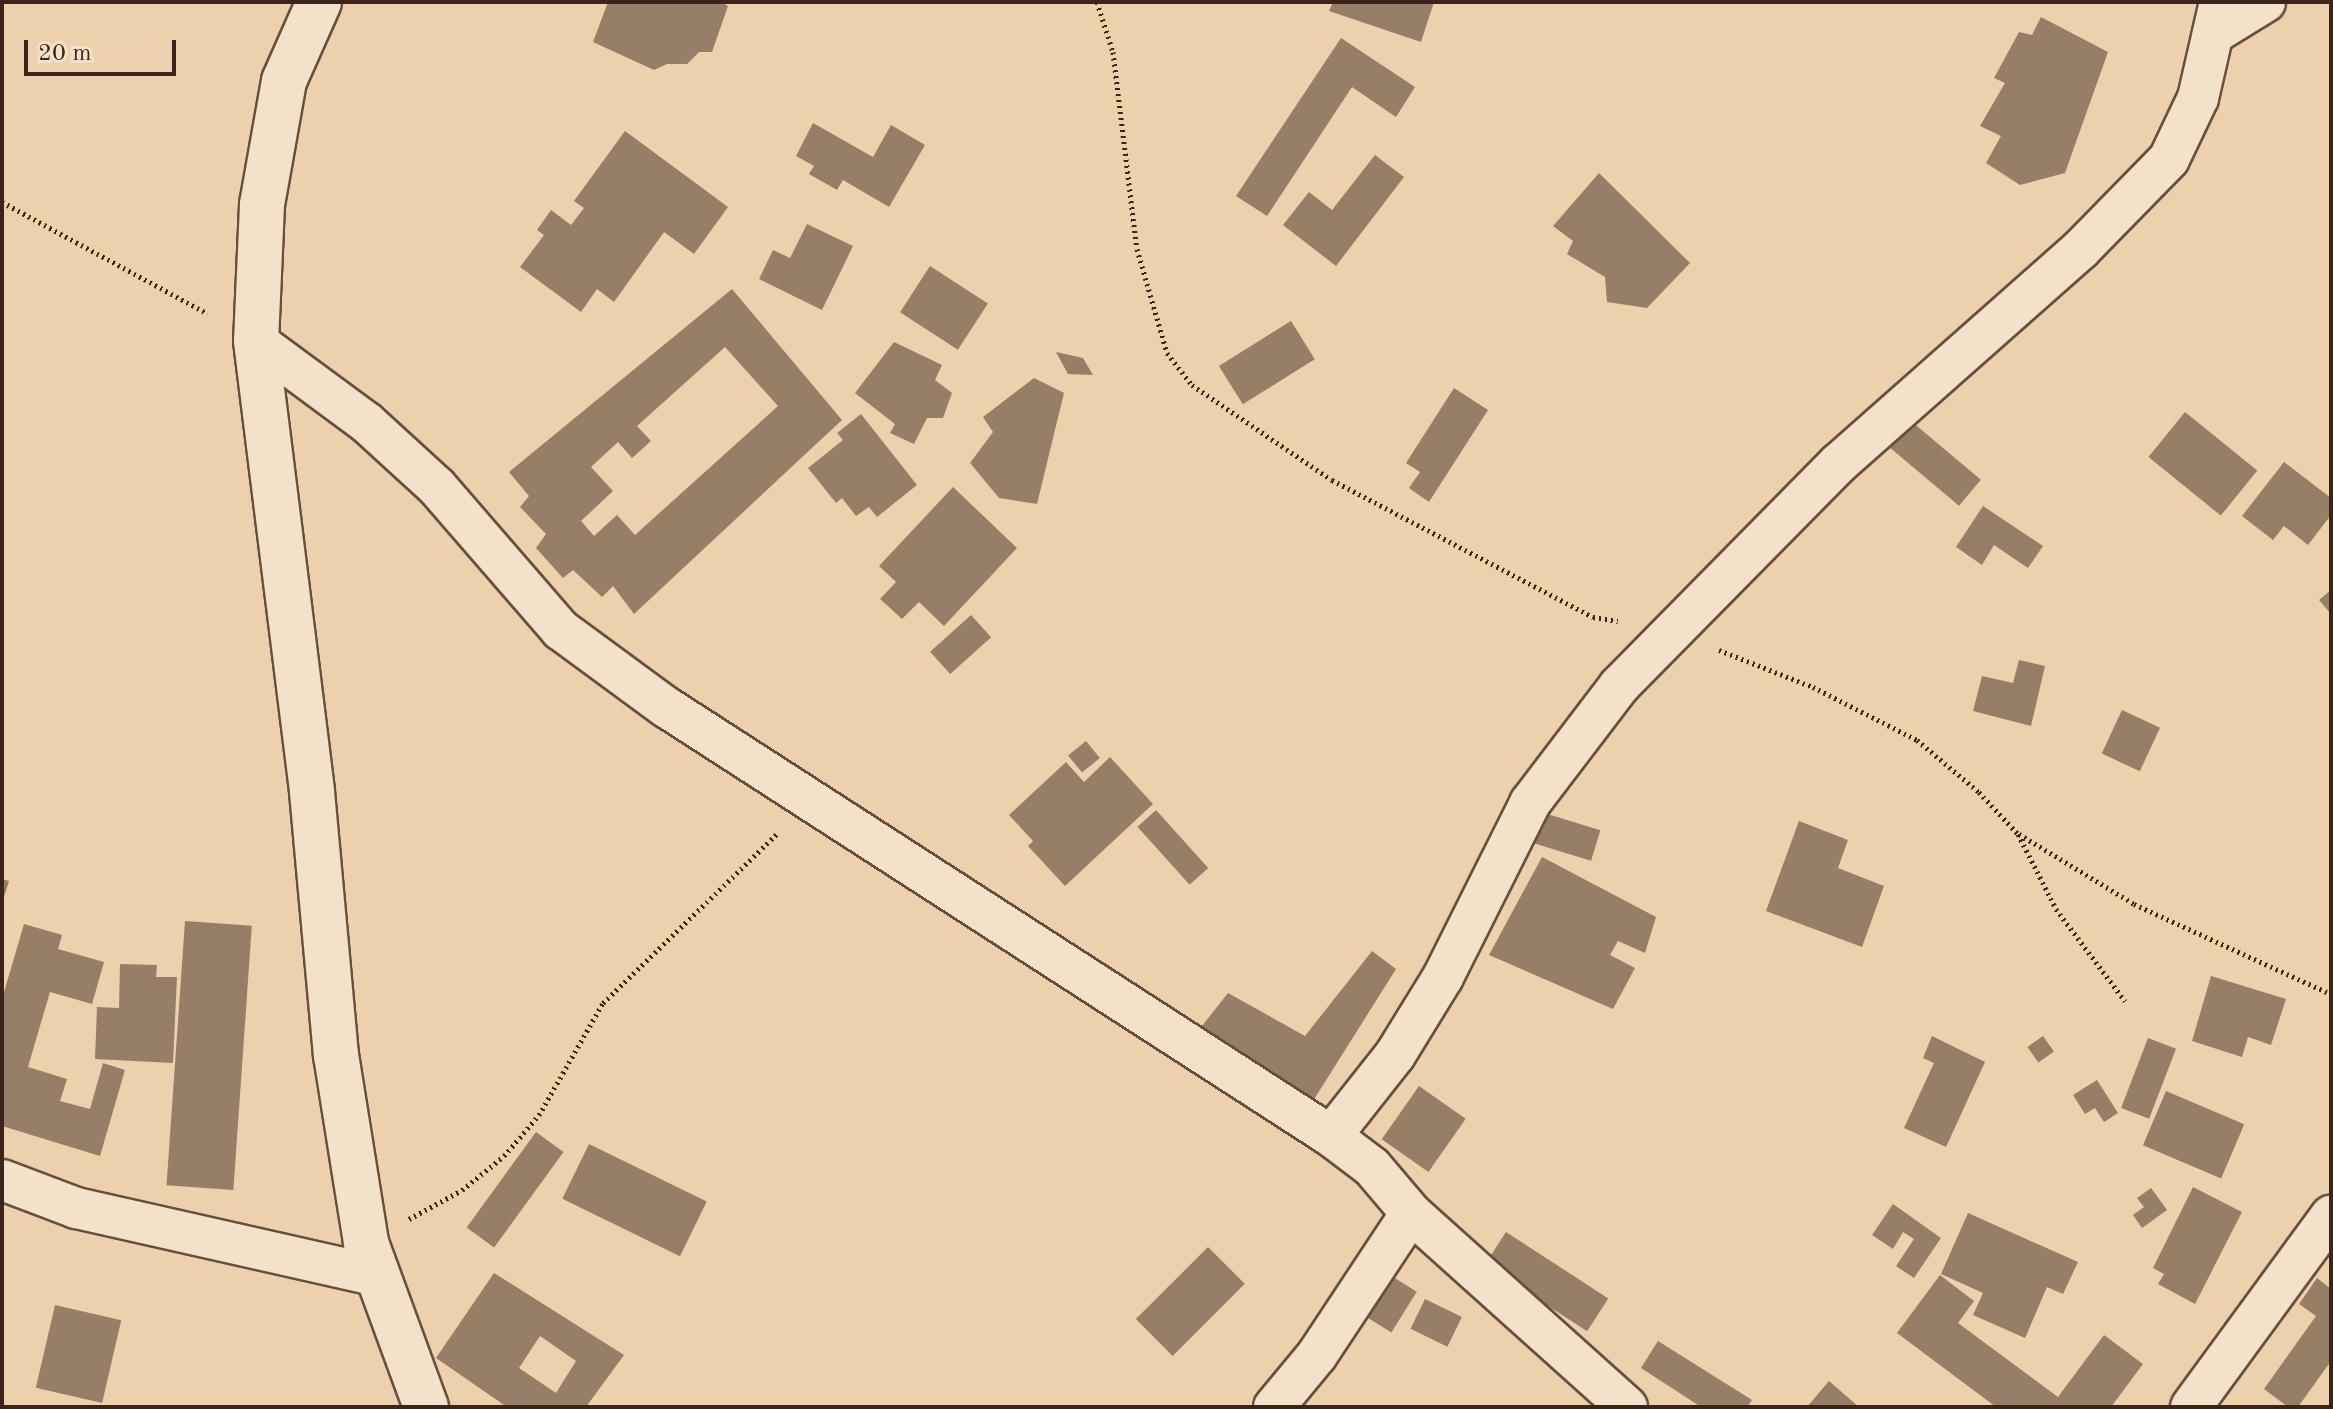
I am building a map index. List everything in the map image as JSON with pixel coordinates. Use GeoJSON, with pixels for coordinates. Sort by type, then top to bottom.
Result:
{"type":"FeatureCollection","features":[{"type":"Feature","properties":{"kind":"street"},"geometry":{"type":"LineString","coordinates":[[319,2],[284,81],[262,205],[256,341],[312,792],[336,1055],[372,1259],[426,1407]]}},
{"type":"Feature","properties":{"kind":"street"},"geometry":{"type":"LineString","coordinates":[[1331,1136],[1395,1055],[1443,977],[1530,803],[1556,762],[1619,686],[1870,434],[2080,250],[2150,181],[2169,159],[2198,98],[2216,18],[2265,2]]}},
{"type":"Feature","properties":{"kind":"street"},"geometry":{"type":"LineString","coordinates":[[256,341],[366,422],[437,487],[561,630],[818,805],[1331,1136],[1372,1167],[1411,1213],[1627,1407]]}},
{"type":"Feature","properties":{"kind":"street"},"geometry":{"type":"LineString","coordinates":[[2,1180],[76,1208],[372,1259]]}},
{"type":"Feature","properties":{"kind":"street"},"geometry":{"type":"LineString","coordinates":[[1274,1407],[1317,1355],[1411,1213]]}},
{"type":"Feature","properties":{"kind":"street"},"geometry":{"type":"LineString","coordinates":[[2191,1407],[2331,1216]]}},
{"type":"Feature","properties":{"kind":"path"},"geometry":{"type":"LineString","coordinates":[[1097,2],[1113,52],[1137,249],[1167,353],[1192,385],[1332,480],[1593,617],[1675,632],[1813,687],[1917,740],[1979,792],[2018,834],[2056,909],[2125,1001]]}},
{"type":"Feature","properties":{"kind":"path"},"geometry":{"type":"LineString","coordinates":[[2,202],[256,341]]}},
{"type":"Feature","properties":{"kind":"path"},"geometry":{"type":"LineString","coordinates":[[372,1259],[504,1156],[539,1115],[603,1003],[765,843],[818,805]]}},
{"type":"Feature","properties":{"kind":"path"},"geometry":{"type":"LineString","coordinates":[[2018,834],[2134,904],[2331,994]]}},
{"type":"Feature","properties":{"kind":"building"},"geometry":{"type":"Polygon","coordinates":[[[608,2],[721,2],[728,6],[712,52],[699,52],[687,64],[667,64],[654,70],[593,42],[608,2]]]}},
{"type":"Feature","properties":{"kind":"building"},"geometry":{"type":"Polygon","coordinates":[[[1333,2],[1434,2],[1421,42],[1329,11],[1333,2]]]}},
{"type":"Feature","properties":{"kind":"building"},"geometry":{"type":"Polygon","coordinates":[[[2041,17],[2108,52],[2065,173],[2020,185],[1986,163],[2001,136],[1980,126],[2005,83],[1994,78],[2019,32],[2032,35],[2041,17]]]}},
{"type":"Feature","properties":{"kind":"building"},"geometry":{"type":"Polygon","coordinates":[[[1341,38],[1415,87],[1396,117],[1352,87],[1267,216],[1236,196],[1341,38]]]}},
{"type":"Feature","properties":{"kind":"building"},"geometry":{"type":"Polygon","coordinates":[[[813,123],[873,157],[891,125],[925,145],[889,207],[843,180],[837,190],[809,174],[814,166],[796,156],[813,123]]]}},
{"type":"Feature","properties":{"kind":"building"},"geometry":{"type":"Polygon","coordinates":[[[625,131],[728,207],[694,254],[664,232],[614,302],[597,289],[581,312],[520,267],[544,235],[537,230],[551,210],[571,225],[584,208],[574,201],[625,131]]]}},
{"type":"Feature","properties":{"kind":"building"},"geometry":{"type":"Polygon","coordinates":[[[1375,155],[1404,177],[1336,266],[1283,225],[1309,192],[1332,210],[1375,155]]]}},
{"type":"Feature","properties":{"kind":"building"},"geometry":{"type":"Polygon","coordinates":[[[1599,173],[1690,263],[1647,308],[1607,302],[1605,277],[1567,254],[1573,241],[1553,226],[1599,173]]]}},
{"type":"Feature","properties":{"kind":"building"},"geometry":{"type":"Polygon","coordinates":[[[807,224],[853,246],[822,310],[759,279],[773,250],[790,258],[807,224]]]}},
{"type":"Feature","properties":{"kind":"building"},"geometry":{"type":"Polygon","coordinates":[[[930,266],[988,304],[958,350],[900,312],[930,266]]]}},
{"type":"Feature","properties":{"kind":"building"},"geometry":{"type":"Polygon","coordinates":[[[732,289],[842,420],[634,614],[613,586],[602,597],[573,570],[563,578],[536,548],[546,534],[520,507],[529,496],[509,472],[732,289]],[[725,347],[637,426],[651,441],[632,458],[618,442],[591,467],[613,491],[581,521],[594,536],[617,515],[635,535],[778,406],[725,347]]]}},
{"type":"Feature","properties":{"kind":"building"},"geometry":{"type":"Polygon","coordinates":[[[1291,321],[1315,359],[1243,404],[1219,366],[1291,321]]]}},
{"type":"Feature","properties":{"kind":"building"},"geometry":{"type":"Polygon","coordinates":[[[894,342],[942,365],[935,380],[952,393],[943,418],[927,418],[914,444],[890,433],[895,424],[855,393],[894,342]]]}},
{"type":"Feature","properties":{"kind":"building"},"geometry":{"type":"Polygon","coordinates":[[[1056,352],[1083,358],[1093,375],[1068,374],[1056,352]]]}},
{"type":"Feature","properties":{"kind":"building"},"geometry":{"type":"Polygon","coordinates":[[[1034,378],[1064,393],[1037,504],[999,498],[970,463],[993,432],[983,417],[1034,378]]]}},
{"type":"Feature","properties":{"kind":"building"},"geometry":{"type":"Polygon","coordinates":[[[1454,388],[1488,410],[1429,502],[1409,488],[1420,472],[1406,463],[1454,388]]]}},
{"type":"Feature","properties":{"kind":"building"},"geometry":{"type":"Polygon","coordinates":[[[2185,412],[2257,471],[2221,516],[2148,457],[2185,412]]]}},
{"type":"Feature","properties":{"kind":"building"},"geometry":{"type":"Polygon","coordinates":[[[861,414],[917,485],[877,517],[869,507],[856,516],[842,498],[836,503],[808,468],[843,440],[837,433],[861,414]]]}},
{"type":"Feature","properties":{"kind":"building"},"geometry":{"type":"Polygon","coordinates":[[[1905,416],[1981,480],[1959,506],[1883,442],[1905,416]]]}},
{"type":"Feature","properties":{"kind":"building"},"geometry":{"type":"Polygon","coordinates":[[[2284,462],[2331,498],[2331,515],[2308,545],[2284,526],[2273,540],[2242,516],[2284,462]]]}},
{"type":"Feature","properties":{"kind":"building"},"geometry":{"type":"Polygon","coordinates":[[[953,487],[1017,548],[944,626],[919,602],[902,619],[880,599],[896,582],[879,566],[953,487]]]}},
{"type":"Feature","properties":{"kind":"building"},"geometry":{"type":"Polygon","coordinates":[[[1983,506],[2043,546],[2028,568],[1994,545],[1982,565],[1956,547],[1983,506]]]}},
{"type":"Feature","properties":{"kind":"building"},"geometry":{"type":"Polygon","coordinates":[[[2331,590],[2331,614],[2319,600],[2331,590]]]}},
{"type":"Feature","properties":{"kind":"building"},"geometry":{"type":"Polygon","coordinates":[[[971,615],[991,637],[950,674],[930,652],[971,615]]]}},
{"type":"Feature","properties":{"kind":"building"},"geometry":{"type":"Polygon","coordinates":[[[2019,660],[2045,666],[2031,726],[1973,711],[1982,676],[2013,683],[2019,660]]]}},
{"type":"Feature","properties":{"kind":"building"},"geometry":{"type":"Polygon","coordinates":[[[2122,710],[2160,728],[2140,771],[2102,754],[2122,710]]]}},
{"type":"Feature","properties":{"kind":"building"},"geometry":{"type":"Polygon","coordinates":[[[1086,741],[1100,758],[1082,773],[1068,755],[1086,741]]]}},
{"type":"Feature","properties":{"kind":"building"},"geometry":{"type":"Polygon","coordinates":[[[1110,757],[1153,804],[1065,886],[1028,846],[1033,841],[1009,815],[1066,762],[1084,782],[1110,757]]]}},
{"type":"Feature","properties":{"kind":"building"},"geometry":{"type":"Polygon","coordinates":[[[1156,810],[1208,868],[1190,885],[1137,827],[1156,810]]]}},
{"type":"Feature","properties":{"kind":"building"},"geometry":{"type":"Polygon","coordinates":[[[1544,813],[1600,830],[1591,861],[1535,844],[1544,813]]]}},
{"type":"Feature","properties":{"kind":"building"},"geometry":{"type":"Polygon","coordinates":[[[1799,821],[1848,840],[1838,868],[1884,886],[1862,947],[1766,911],[1799,821]]]}},
{"type":"Feature","properties":{"kind":"building"},"geometry":{"type":"Polygon","coordinates":[[[1542,857],[1656,917],[1645,953],[1618,941],[1610,955],[1635,968],[1613,1009],[1489,955],[1542,857]]]}},
{"type":"Feature","properties":{"kind":"building"},"geometry":{"type":"Polygon","coordinates":[[[2,879],[9,881],[3,900],[2,899],[2,879]]]}},
{"type":"Feature","properties":{"kind":"building"},"geometry":{"type":"Polygon","coordinates":[[[185,921],[252,926],[233,1190],[167,1185],[185,921]]]}},
{"type":"Feature","properties":{"kind":"building"},"geometry":{"type":"Polygon","coordinates":[[[24,924],[62,935],[58,949],[104,962],[92,1004],[50,992],[28,1067],[67,1079],[60,1101],[90,1109],[103,1063],[125,1070],[100,1156],[2,1126],[2,999],[24,924]]]}},
{"type":"Feature","properties":{"kind":"building"},"geometry":{"type":"Polygon","coordinates":[[[1372,951],[1396,969],[1313,1101],[1202,1026],[1228,993],[1305,1036],[1372,951]]]}},
{"type":"Feature","properties":{"kind":"building"},"geometry":{"type":"Polygon","coordinates":[[[120,964],[157,965],[156,977],[177,977],[173,1063],[95,1059],[97,1007],[119,1008],[120,964]]]}},
{"type":"Feature","properties":{"kind":"building"},"geometry":{"type":"Polygon","coordinates":[[[2211,976],[2286,999],[2271,1045],[2248,1037],[2242,1057],[2192,1041],[2211,976]]]}},
{"type":"Feature","properties":{"kind":"building"},"geometry":{"type":"Polygon","coordinates":[[[1932,1036],[1985,1062],[1946,1147],[1904,1128],[1934,1063],[1923,1058],[1932,1036]]]}},
{"type":"Feature","properties":{"kind":"building"},"geometry":{"type":"Polygon","coordinates":[[[2043,1036],[2054,1052],[2038,1062],[2027,1047],[2043,1036]]]}},
{"type":"Feature","properties":{"kind":"building"},"geometry":{"type":"Polygon","coordinates":[[[2148,1038],[2176,1049],[2149,1119],[2121,1108],[2148,1038]]]}},
{"type":"Feature","properties":{"kind":"building"},"geometry":{"type":"Polygon","coordinates":[[[2097,1080],[2118,1113],[2104,1122],[2095,1108],[2085,1114],[2073,1095],[2097,1080]]]}},
{"type":"Feature","properties":{"kind":"building"},"geometry":{"type":"Polygon","coordinates":[[[1419,1086],[1466,1119],[1428,1172],[1382,1139],[1419,1086]]]}},
{"type":"Feature","properties":{"kind":"building"},"geometry":{"type":"Polygon","coordinates":[[[2166,1091],[2244,1124],[2221,1179],[2143,1145],[2166,1091]]]}},
{"type":"Feature","properties":{"kind":"building"},"geometry":{"type":"Polygon","coordinates":[[[536,1132],[564,1152],[494,1247],[467,1227],[536,1132]]]}},
{"type":"Feature","properties":{"kind":"building"},"geometry":{"type":"Polygon","coordinates":[[[589,1144],[707,1201],[680,1256],[562,1199],[589,1144]]]}},
{"type":"Feature","properties":{"kind":"building"},"geometry":{"type":"Polygon","coordinates":[[[2193,1187],[2242,1212],[2195,1304],[2158,1284],[2164,1274],[2153,1268],[2193,1187]]]}},
{"type":"Feature","properties":{"kind":"building"},"geometry":{"type":"Polygon","coordinates":[[[2151,1188],[2167,1210],[2142,1228],[2133,1215],[2144,1207],[2137,1198],[2151,1188]]]}},
{"type":"Feature","properties":{"kind":"building"},"geometry":{"type":"Polygon","coordinates":[[[1893,1204],[1941,1238],[1914,1278],[1896,1266],[1914,1239],[1903,1232],[1893,1249],[1872,1235],[1893,1204]]]}},
{"type":"Feature","properties":{"kind":"building"},"geometry":{"type":"Polygon","coordinates":[[[1968,1213],[2078,1262],[2063,1294],[2047,1287],[2025,1338],[1973,1315],[1983,1293],[1941,1274],[1968,1213]]]}},
{"type":"Feature","properties":{"kind":"building"},"geometry":{"type":"Polygon","coordinates":[[[1506,1232],[1608,1298],[1587,1331],[1485,1265],[1506,1232]]]}},
{"type":"Feature","properties":{"kind":"building"},"geometry":{"type":"Polygon","coordinates":[[[1208,1247],[1245,1284],[1173,1356],[1136,1319],[1208,1247]]]}},
{"type":"Feature","properties":{"kind":"building"},"geometry":{"type":"Polygon","coordinates":[[[1382,1270],[1417,1292],[1391,1332],[1357,1311],[1382,1270]]]}},
{"type":"Feature","properties":{"kind":"building"},"geometry":{"type":"Polygon","coordinates":[[[494,1273],[624,1355],[586,1407],[507,1407],[436,1358],[494,1273]],[[540,1336],[519,1368],[556,1393],[576,1361],[540,1336]]]}},
{"type":"Feature","properties":{"kind":"building"},"geometry":{"type":"Polygon","coordinates":[[[1940,1275],[1974,1301],[1958,1323],[2058,1397],[2104,1335],[2143,1364],[2111,1407],[1996,1407],[1897,1333],[1940,1275]]]}},
{"type":"Feature","properties":{"kind":"building"},"geometry":{"type":"Polygon","coordinates":[[[2317,1278],[2331,1289],[2331,1361],[2298,1407],[2288,1407],[2264,1389],[2316,1316],[2299,1304],[2317,1278]]]}},
{"type":"Feature","properties":{"kind":"building"},"geometry":{"type":"Polygon","coordinates":[[[1425,1299],[1462,1317],[1447,1347],[1411,1329],[1425,1299]]]}},
{"type":"Feature","properties":{"kind":"building"},"geometry":{"type":"Polygon","coordinates":[[[55,1305],[121,1320],[102,1403],[36,1388],[55,1305]]]}},
{"type":"Feature","properties":{"kind":"building"},"geometry":{"type":"Polygon","coordinates":[[[1658,1341],[1752,1400],[1747,1407],[1701,1407],[1641,1368],[1658,1341]]]}},
{"type":"Feature","properties":{"kind":"building"},"geometry":{"type":"Polygon","coordinates":[[[1829,1381],[1859,1407],[1807,1407],[1829,1381]]]}}]}
